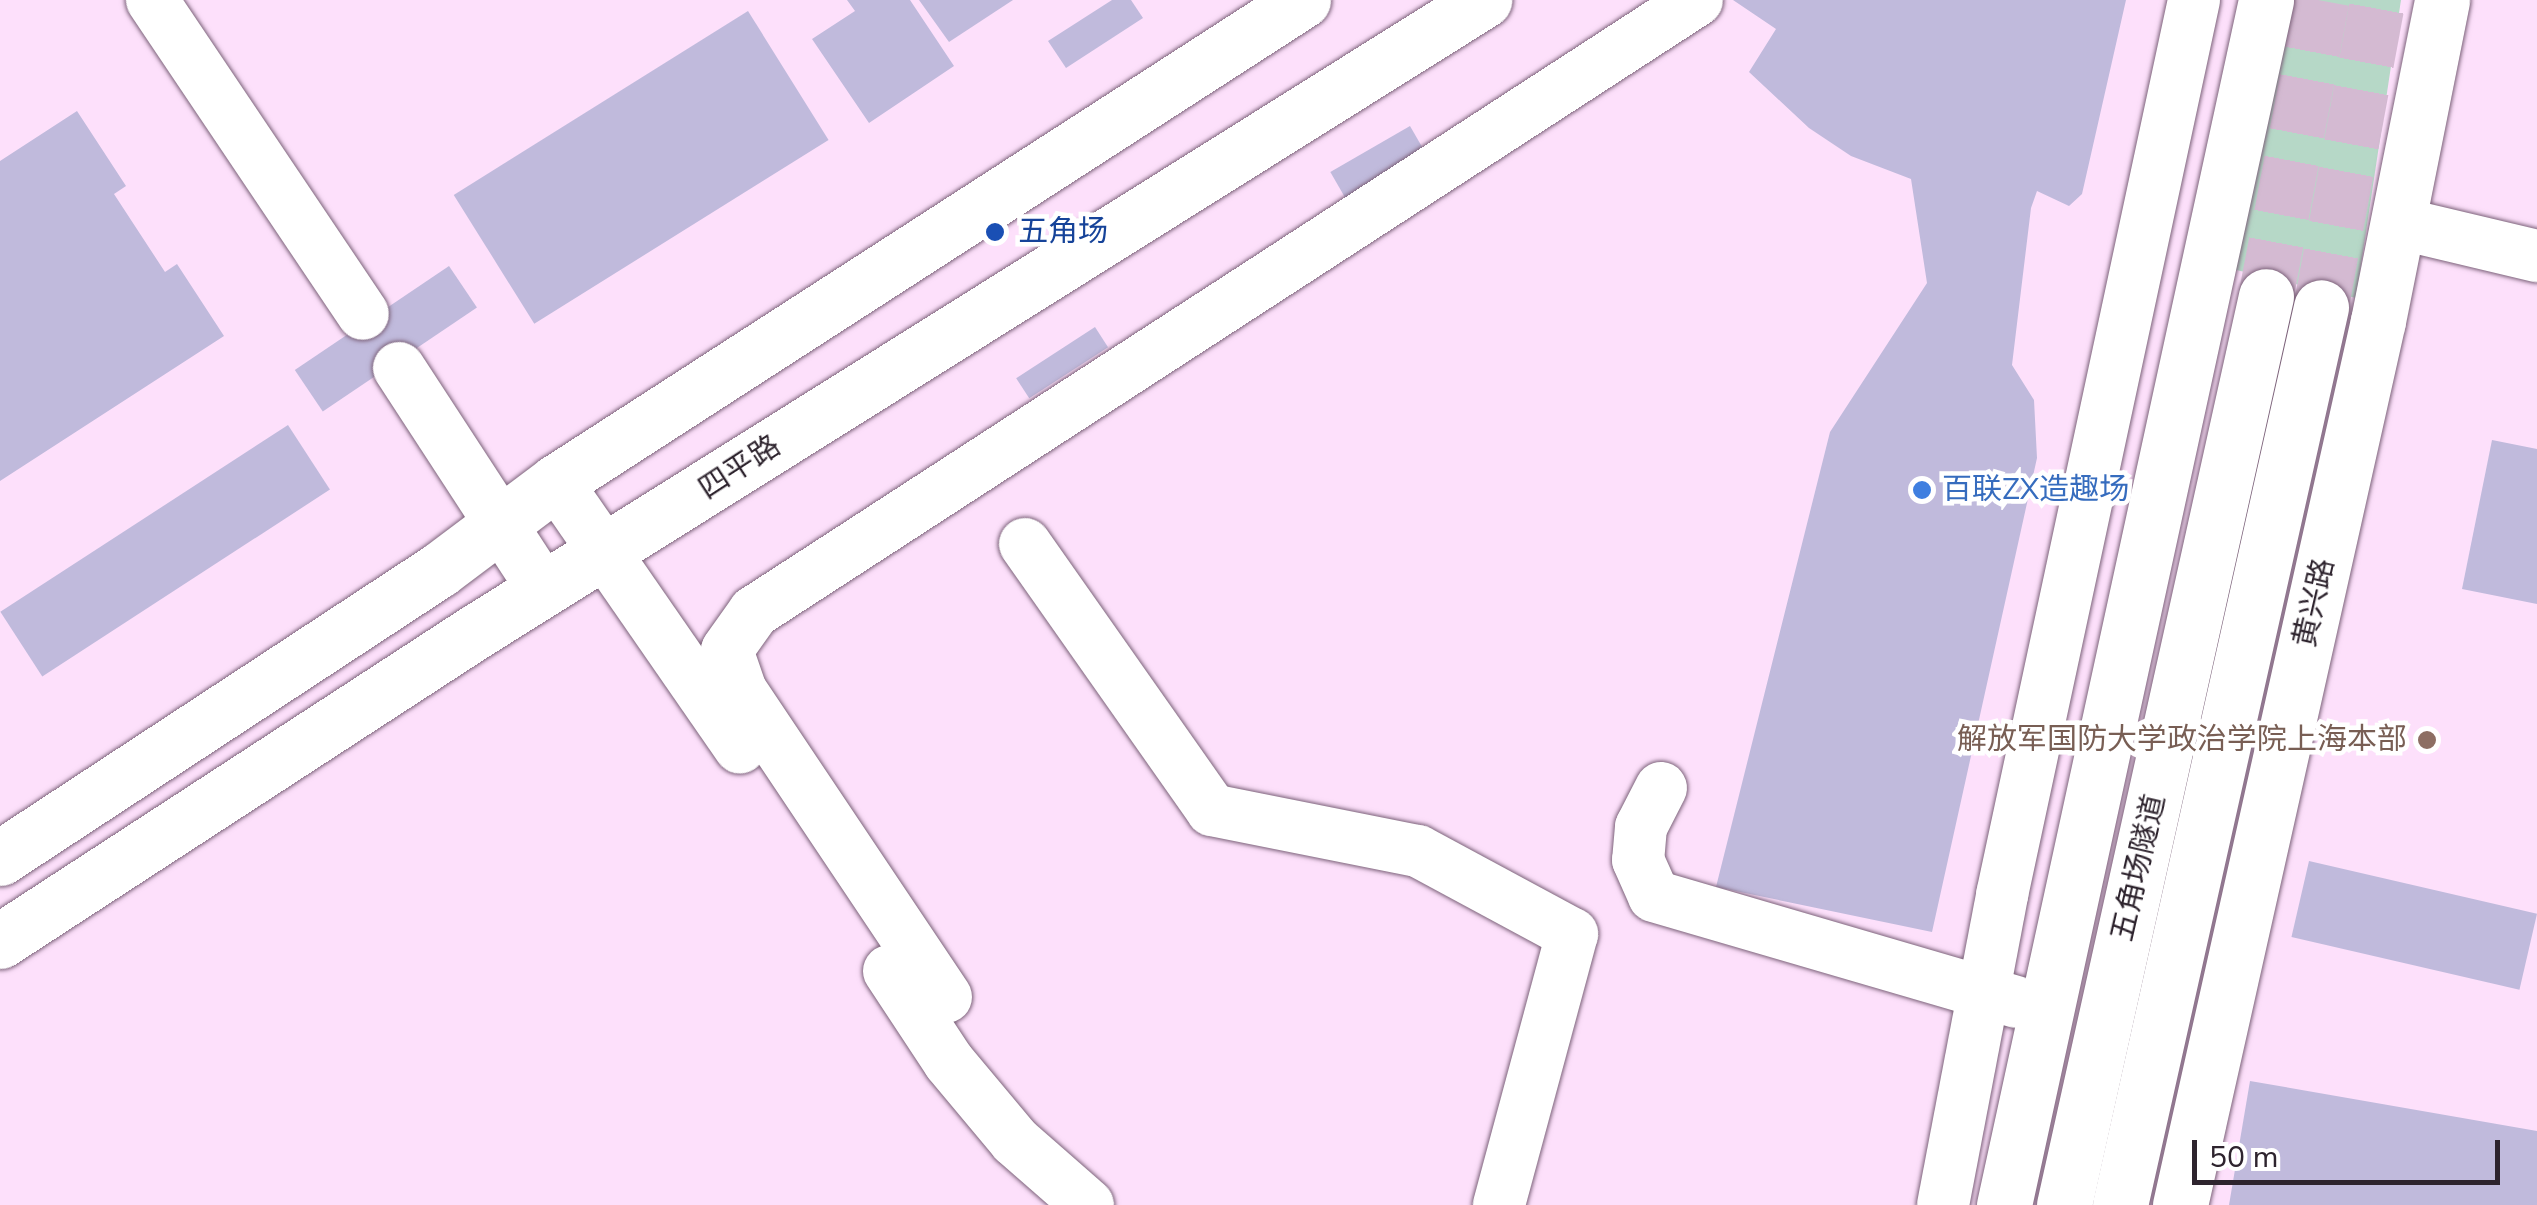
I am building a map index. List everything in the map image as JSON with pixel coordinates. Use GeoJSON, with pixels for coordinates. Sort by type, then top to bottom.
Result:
{"type":"FeatureCollection","features":[{"type":"Feature","properties":{"kind":"main road"},"geometry":{"type":"LineString","coordinates":[[0,858],[501,523],[556,482],[1303,0]]}},
{"type":"Feature","properties":{"kind":"main road","name":"四平路"},"geometry":{"type":"LineString","coordinates":[[0,941],[543,589],[610,552],[1484,0]]}},
{"type":"Feature","properties":{"kind":"main road"},"geometry":{"type":"LineString","coordinates":[[2004,1205],[2266,0]]}},
{"type":"Feature","properties":{"kind":"main road","name":"黄兴路"},"geometry":{"type":"LineString","coordinates":[[2180,1205],[2398,222],[2442,0]]}},
{"type":"Feature","properties":{"kind":"main road","name":"五角场隧道"},"geometry":{"type":"LineString","coordinates":[[2064,1205],[2266,296]]}},
{"type":"Feature","properties":{"kind":"main road","name":"五角场隧道"},"geometry":{"type":"LineString","coordinates":[[2120,1205],[2321,307]]}},
{"type":"Feature","properties":{"kind":"lane"},"geometry":{"type":"LineString","coordinates":[[152,0],[363,314]]}},
{"type":"Feature","properties":{"kind":"lane"},"geometry":{"type":"LineString","coordinates":[[946,997],[740,691],[727,650],[754,612],[1698,0]]}},
{"type":"Feature","properties":{"kind":"lane"},"geometry":{"type":"LineString","coordinates":[[1943,1205],[1983,993],[2194,0]]}},
{"type":"Feature","properties":{"kind":"lane"},"geometry":{"type":"LineString","coordinates":[[2398,222],[2537,256]]}},
{"type":"Feature","properties":{"kind":"lane"},"geometry":{"type":"LineString","coordinates":[[398,368],[543,589]]}},
{"type":"Feature","properties":{"kind":"lane"},"geometry":{"type":"LineString","coordinates":[[556,482],[610,552],[949,1062],[1016,1141],[1088,1205]]}},
{"type":"Feature","properties":{"kind":"lane"},"geometry":{"type":"LineString","coordinates":[[1025,544],[1212,810],[1418,851],[1572,934],[1500,1205]]}},
{"type":"Feature","properties":{"kind":"lane"},"geometry":{"type":"LineString","coordinates":[[1661,788],[1641,827],[1638,860],[1654,896],[2046,1011]]}},
{"type":"Feature","properties":{"kind":"green space"},"geometry":{"type":"Polygon","coordinates":[[[2290,0],[2401,0],[2356,298],[2232,269],[2290,0]]]}},
{"type":"Feature","properties":{"kind":"building"},"geometry":{"type":"Polygon","coordinates":[[[847,0],[910,0],[954,66],[869,123],[812,39],[855,11],[847,0]]]}},
{"type":"Feature","properties":{"kind":"building"},"geometry":{"type":"Polygon","coordinates":[[[919,0],[1013,0],[949,42],[919,0]]]}},
{"type":"Feature","properties":{"kind":"building"},"geometry":{"type":"Polygon","coordinates":[[[1112,0],[1131,0],[1143,18],[1066,68],[1048,41],[1112,0]]]}},
{"type":"Feature","properties":{"kind":"building","name":"百联ZX造趣场"},"geometry":{"type":"Polygon","coordinates":[[[1733,0],[2126,0],[2082,194],[2069,206],[2037,191],[2031,208],[2012,365],[2034,400],[2037,458],[1932,932],[1716,887],[1830,432],[1927,283],[1911,179],[1851,156],[1809,128],[1749,72],[1776,29],[1733,0]]]}},
{"type":"Feature","properties":{"kind":"building"},"geometry":{"type":"Polygon","coordinates":[[[748,11],[829,140],[534,324],[454,195],[748,11]]]}},
{"type":"Feature","properties":{"kind":"building"},"geometry":{"type":"Polygon","coordinates":[[[77,111],[126,186],[114,194],[165,272],[177,264],[224,336],[0,481],[0,161],[77,111]]]}},
{"type":"Feature","properties":{"kind":"building"},"geometry":{"type":"Polygon","coordinates":[[[1410,126],[1427,155],[1347,201],[1330,172],[1410,126]]]}},
{"type":"Feature","properties":{"kind":"building"},"geometry":{"type":"Polygon","coordinates":[[[449,266],[477,307],[323,411],[295,370],[449,266]]]}},
{"type":"Feature","properties":{"kind":"building"},"geometry":{"type":"Polygon","coordinates":[[[1095,327],[1108,347],[1029,398],[1016,378],[1095,327]]]}},
{"type":"Feature","properties":{"kind":"building"},"geometry":{"type":"Polygon","coordinates":[[[288,425],[330,490],[42,676],[0,612],[288,425]]]}},
{"type":"Feature","properties":{"kind":"building"},"geometry":{"type":"Polygon","coordinates":[[[2492,440],[2537,449],[2537,604],[2462,589],[2492,440]]]}},
{"type":"Feature","properties":{"kind":"building"},"geometry":{"type":"Polygon","coordinates":[[[2309,861],[2537,914],[2519,990],[2291,937],[2309,861]]]}},
{"type":"Feature","properties":{"kind":"building"},"geometry":{"type":"Polygon","coordinates":[[[2250,1081],[2537,1131],[2537,1205],[2229,1205],[2250,1081]]]}},
{"type":"Feature","properties":{"kind":"tunnel"},"geometry":{"type":"LineString","coordinates":[[2266,296],[2322,0]]}},
{"type":"Feature","properties":{"kind":"tunnel"},"geometry":{"type":"LineString","coordinates":[[2321,307],[2378,0]]}},
{"type":"Feature","properties":{"kind":"place","name":"五角场"},"geometry":{"type":"Point","coordinates":[995,232]}},
{"type":"Feature","properties":{"kind":"place","name":"百联ZX造趣场"},"geometry":{"type":"Point","coordinates":[1922,490]}},
{"type":"Feature","properties":{"kind":"place","name":"解放军国防大学政治学院上海本部"},"geometry":{"type":"Point","coordinates":[2427,740]}}]}
